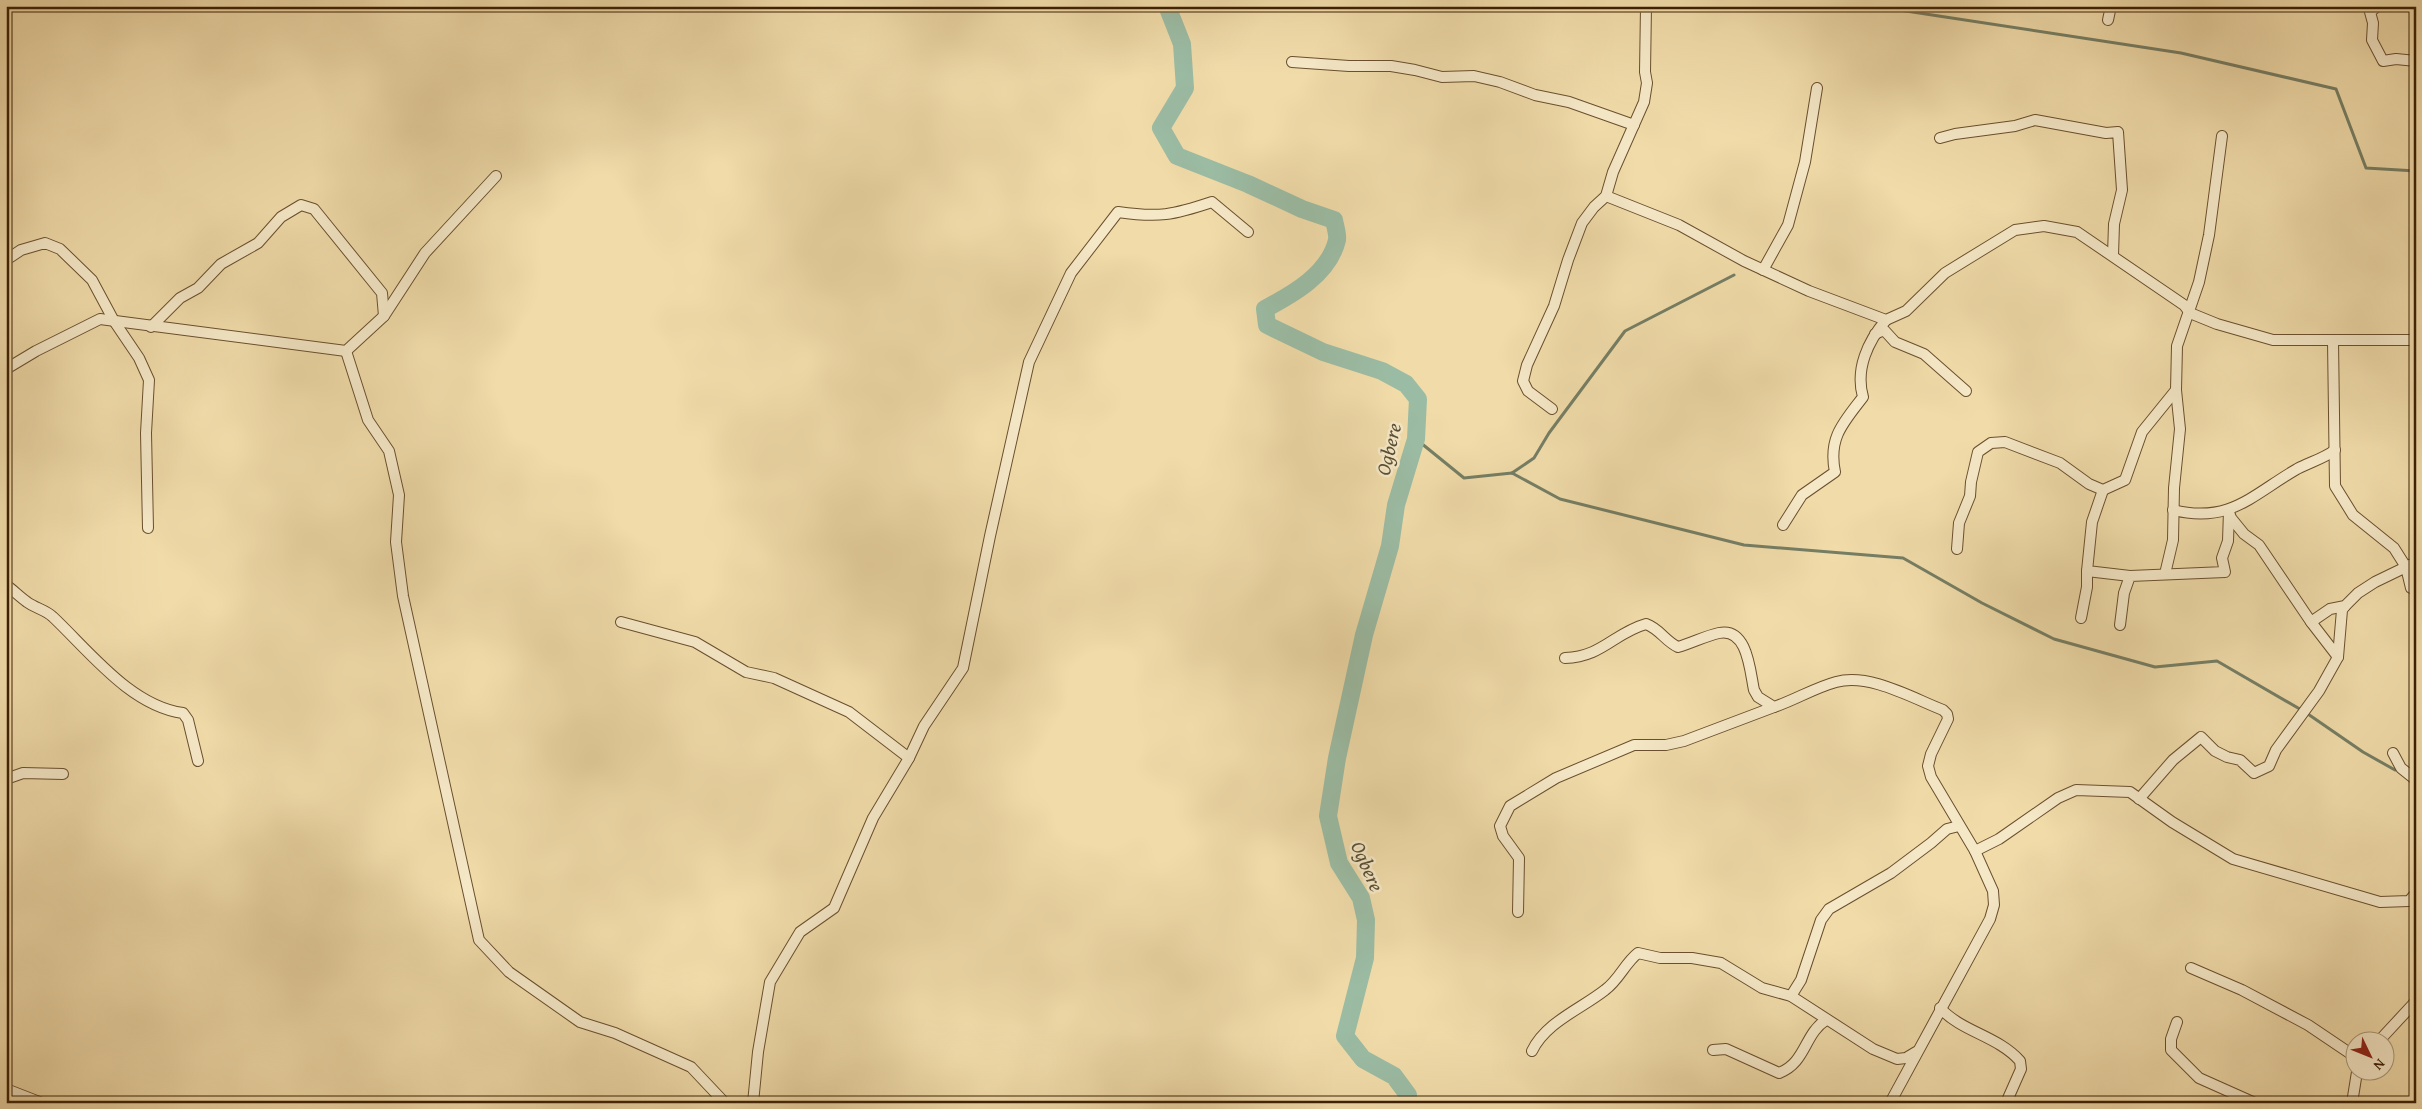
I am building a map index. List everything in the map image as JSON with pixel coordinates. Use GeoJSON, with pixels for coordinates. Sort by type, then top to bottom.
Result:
{"type":"FeatureCollection","features":[{"type":"Feature","properties":{"kind":"street"},"geometry":{"type":"LineString","coordinates":[[1552,409],[1528,391],[1523,381],[1527,365],[1554,306],[1582,223],[1594,207],[1606,196],[1613,172],[1644,102],[1647,83],[1645,72],[1646,6]]}},
{"type":"Feature","properties":{"kind":"street"},"geometry":{"type":"LineString","coordinates":[[2108,20],[2111,6]]}},
{"type":"Feature","properties":{"kind":"street"},"geometry":{"type":"LineString","coordinates":[[2378,6],[2370,12],[2373,23],[2372,40],[2383,61],[2396,59],[2416,61]]}},
{"type":"Feature","properties":{"kind":"street"},"geometry":{"type":"LineString","coordinates":[[1292,62],[1349,66],[1390,66],[1442,77],[1474,76],[1500,82],[1535,95],[1570,102],[1634,125]]}},
{"type":"Feature","properties":{"kind":"street"},"geometry":{"type":"LineString","coordinates":[[1763,270],[1788,225],[1805,162],[1817,88]]}},
{"type":"Feature","properties":{"kind":"street"},"geometry":{"type":"LineString","coordinates":[[1940,138],[1955,134],[2015,126],[2035,120],[2106,133],[2118,132],[2122,190],[2114,224],[2113,255]]}},
{"type":"Feature","properties":{"kind":"street"},"geometry":{"type":"LineString","coordinates":[[2165,574],[2173,540],[2173,510],[2180,429],[2176,390],[2177,346],[2190,313],[2209,235],[2222,136]]}},
{"type":"Feature","properties":{"kind":"street"},"geometry":{"type":"LineString","coordinates":[[6,369],[36,351],[100,319],[346,351],[384,316],[425,253],[496,176]]}},
{"type":"Feature","properties":{"kind":"street"},"geometry":{"type":"LineString","coordinates":[[1606,196],[1679,225],[1763,270],[1810,291],[1886,320]]}},
{"type":"Feature","properties":{"kind":"street"},"geometry":{"type":"LineString","coordinates":[[753,1103],[758,1052],[770,982],[800,932],[834,908],[873,818],[909,758],[924,726],[963,668],[994,517],[1029,362],[1071,273],[1118,212],[1149,217],[1177,214],[1212,202],[1248,232]]}},
{"type":"Feature","properties":{"kind":"street"},"geometry":{"type":"LineString","coordinates":[[151,327],[180,298],[198,288],[220,264],[258,243],[282,217],[301,205],[314,209],[382,293],[384,316]]}},
{"type":"Feature","properties":{"kind":"street"},"geometry":{"type":"LineString","coordinates":[[1783,525],[1802,495],[1835,472],[1832,456],[1833,442],[1863,396],[1859,384],[1864,355],[1874,334],[1886,320],[1906,311],[1945,273],[2015,230],[2044,226],[2077,232],[2184,304],[2190,313],[2217,324],[2273,340],[2416,340]]}},
{"type":"Feature","properties":{"kind":"street"},"geometry":{"type":"LineString","coordinates":[[6,260],[21,250],[45,243],[60,249],[92,280],[114,321],[139,358],[149,380],[146,434],[148,528]]}},
{"type":"Feature","properties":{"kind":"street"},"geometry":{"type":"LineString","coordinates":[[1874,334],[1884,330],[1895,342],[1924,354],[1966,391]]}},
{"type":"Feature","properties":{"kind":"street"},"geometry":{"type":"LineString","coordinates":[[2333,341],[2335,486],[2353,514],[2394,548],[2411,565],[2411,588]]}},
{"type":"Feature","properties":{"kind":"street"},"geometry":{"type":"LineString","coordinates":[[346,351],[368,420],[389,452],[399,495],[396,542],[404,596],[480,940],[509,972],[580,1022],[615,1033],[691,1067],[725,1103]]}},
{"type":"Feature","properties":{"kind":"street"},"geometry":{"type":"LineString","coordinates":[[2081,618],[2088,587],[2087,571],[2092,522],[2103,490],[2125,480],[2142,432],[2176,390]]}},
{"type":"Feature","properties":{"kind":"street"},"geometry":{"type":"LineString","coordinates":[[1957,549],[1959,523],[1970,496],[1971,482],[1978,452],[1991,443],[2005,442],[2060,463],[2089,484],[2103,490]]}},
{"type":"Feature","properties":{"kind":"street"},"geometry":{"type":"LineString","coordinates":[[2173,510],[2200,513],[2228,511],[2300,468],[2324,458],[2335,450]]}},
{"type":"Feature","properties":{"kind":"street"},"geometry":{"type":"LineString","coordinates":[[2087,571],[2130,576],[2225,572],[2222,558],[2228,541],[2228,511]]}},
{"type":"Feature","properties":{"kind":"street"},"geometry":{"type":"LineString","coordinates":[[2228,511],[2231,518],[2244,534],[2259,545],[2310,622],[2338,657]]}},
{"type":"Feature","properties":{"kind":"street"},"geometry":{"type":"LineString","coordinates":[[2140,799],[2173,760],[2201,737],[2215,751],[2227,757],[2240,760],[2254,773],[2269,766],[2276,750],[2319,691],[2338,657],[2342,610],[2358,593],[2375,582],[2411,565]]}},
{"type":"Feature","properties":{"kind":"street"},"geometry":{"type":"LineString","coordinates":[[2120,625],[2124,593],[2130,576]]}},
{"type":"Feature","properties":{"kind":"street"},"geometry":{"type":"LineString","coordinates":[[6,584],[27,603],[53,617],[68,634],[139,697],[165,711],[183,713],[188,720],[198,761]]}},
{"type":"Feature","properties":{"kind":"street"},"geometry":{"type":"LineString","coordinates":[[2310,622],[2330,609],[2345,606]]}},
{"type":"Feature","properties":{"kind":"street"},"geometry":{"type":"LineString","coordinates":[[621,622],[694,642],[746,672],[774,678],[849,712],[909,758]]}},
{"type":"Feature","properties":{"kind":"street"},"geometry":{"type":"LineString","coordinates":[[1565,658],[1582,658],[1601,649],[1623,634],[1646,624],[1658,629],[1667,640],[1678,647],[1721,632],[1730,634],[1743,644],[1754,690],[1758,697],[1774,706]]}},
{"type":"Feature","properties":{"kind":"street"},"geometry":{"type":"LineString","coordinates":[[1518,912],[1519,858],[1503,836],[1500,826],[1510,806],[1556,778],[1634,745],[1666,745],[1684,742],[1837,682],[1853,681],[1878,685],[1943,710],[1947,714],[1948,719],[1928,766],[1930,777],[1975,851],[1993,891],[1994,905],[1990,919],[1916,1052],[1890,1103]]}},
{"type":"Feature","properties":{"kind":"street"},"geometry":{"type":"LineString","coordinates":[[2393,753],[2401,768],[2416,780]]}},
{"type":"Feature","properties":{"kind":"street"},"geometry":{"type":"LineString","coordinates":[[6,779],[23,773],[62,774]]}},
{"type":"Feature","properties":{"kind":"street"},"geometry":{"type":"LineString","coordinates":[[1975,851],[1999,839],[2058,798],[2076,790],[2130,792],[2172,822],[2234,859],[2380,902],[2409,900],[2416,893]]}},
{"type":"Feature","properties":{"kind":"street"},"geometry":{"type":"LineString","coordinates":[[1791,996],[1800,980],[1821,920],[1829,909],[1891,873],[1947,829],[1959,826]]}},
{"type":"Feature","properties":{"kind":"street"},"geometry":{"type":"LineString","coordinates":[[1532,1051],[1536,1043],[1551,1028],[1606,990],[1620,977],[1630,960],[1638,953],[1660,958],[1692,958],[1721,963],[1762,988],[1791,996],[1826,1020],[1873,1048],[1896,1059],[1906,1058],[1916,1052]]}},
{"type":"Feature","properties":{"kind":"street"},"geometry":{"type":"LineString","coordinates":[[2192,968],[2242,990],[2308,1025],[2344,1049]]}},
{"type":"Feature","properties":{"kind":"street"},"geometry":{"type":"LineString","coordinates":[[2387,1032],[2416,1001]]}},
{"type":"Feature","properties":{"kind":"street"},"geometry":{"type":"LineString","coordinates":[[1940,1008],[1949,1018],[2002,1046],[2020,1060],[2021,1069],[2006,1103]]}},
{"type":"Feature","properties":{"kind":"street"},"geometry":{"type":"LineString","coordinates":[[1713,1050],[1726,1049],[1780,1072],[1796,1064],[1812,1034],[1819,1024],[1826,1020]]}},
{"type":"Feature","properties":{"kind":"street"},"geometry":{"type":"LineString","coordinates":[[2177,1022],[2171,1039],[2171,1050],[2189,1070],[2208,1083],[2256,1103]]}},
{"type":"Feature","properties":{"kind":"street"},"geometry":{"type":"LineString","coordinates":[[2352,1103],[2355,1082]]}},
{"type":"Feature","properties":{"kind":"street"},"geometry":{"type":"LineString","coordinates":[[6,1089],[42,1103]]}},
{"type":"Feature","properties":{"kind":"waterway","name":"Ogbere"},"geometry":{"type":"LineString","coordinates":[[1172,6],[1169,11],[1182,44],[1185,88],[1161,128],[1177,156],[1248,184],[1302,209],[1334,220],[1337,240],[1333,252],[1326,263],[1309,282],[1265,309],[1267,325],[1323,352],[1382,371],[1406,384],[1418,399],[1416,439],[1396,505],[1390,546],[1364,635],[1337,758],[1328,816],[1339,863],[1361,898],[1366,920],[1365,958],[1345,1036],[1363,1059],[1394,1076],[1408,1095],[1406,1103]]}},
{"type":"Feature","properties":{"kind":"waterway"},"geometry":{"type":"LineString","coordinates":[[1873,6],[2181,53],[2336,89],[2366,168],[2416,171]]}},
{"type":"Feature","properties":{"kind":"waterway"},"geometry":{"type":"LineString","coordinates":[[1512,473],[1534,458],[1549,433],[1625,331],[1734,275]]}},
{"type":"Feature","properties":{"kind":"waterway"},"geometry":{"type":"LineString","coordinates":[[1416,439],[1464,478],[1512,473],[1560,499],[1744,545],[1903,558],[1982,603],[2054,639],[2155,667],[2217,661],[2305,712],[2363,752],[2395,770]]}}]}
